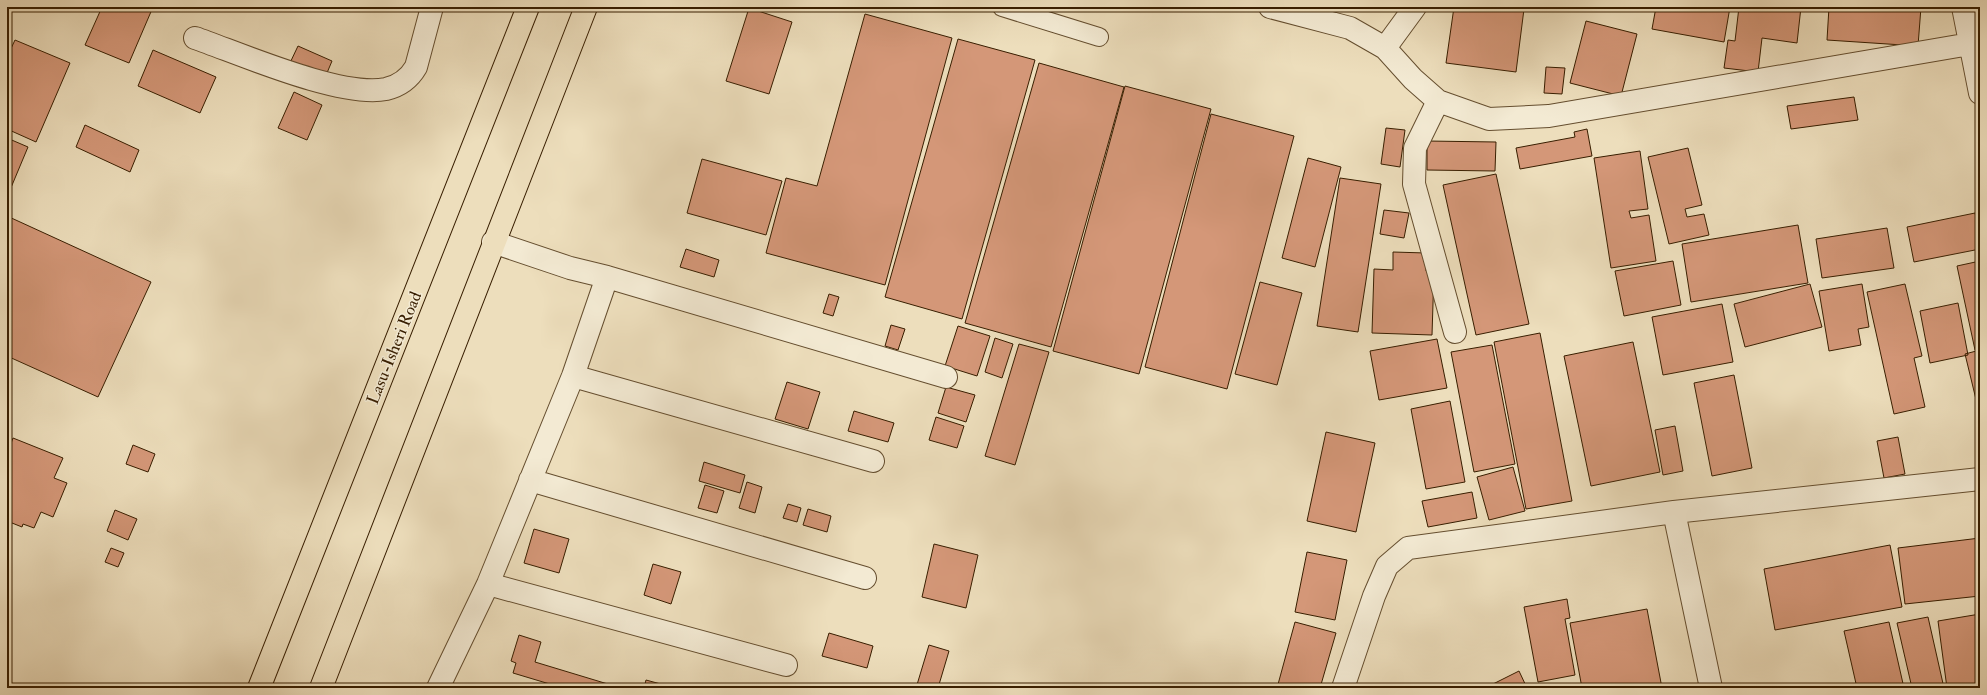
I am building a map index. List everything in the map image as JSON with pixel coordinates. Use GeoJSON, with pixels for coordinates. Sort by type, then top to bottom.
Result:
{"type":"FeatureCollection","features":[{"type":"Feature","properties":{"kind":"main road","name":"Lasu-Isheri Road"},"geometry":{"type":"LineString","coordinates":[[259,688],[528,7]]}},
{"type":"Feature","properties":{"kind":"main road"},"geometry":{"type":"LineString","coordinates":[[321,688],[493,242],[586,7]]}},
{"type":"Feature","properties":{"kind":"street"},"geometry":{"type":"LineString","coordinates":[[195,38],[327,84],[368,90],[385,89],[399,85],[411,76],[416,67],[432,7]]}},
{"type":"Feature","properties":{"kind":"street"},"geometry":{"type":"LineString","coordinates":[[1270,7],[1350,28],[1385,48],[1413,79],[1438,101],[1489,119],[1549,116],[1970,44]]}},
{"type":"Feature","properties":{"kind":"street"},"geometry":{"type":"LineString","coordinates":[[1385,48],[1415,7]]}},
{"type":"Feature","properties":{"kind":"street"},"geometry":{"type":"LineString","coordinates":[[1963,7],[1980,93]]}},
{"type":"Feature","properties":{"kind":"street"},"geometry":{"type":"LineString","coordinates":[[1438,101],[1415,148],[1414,184],[1455,332]]}},
{"type":"Feature","properties":{"kind":"street"},"geometry":{"type":"LineString","coordinates":[[493,242],[570,268],[607,277],[946,377]]}},
{"type":"Feature","properties":{"kind":"street"},"geometry":{"type":"LineString","coordinates":[[438,688],[488,584],[573,376],[607,277]]}},
{"type":"Feature","properties":{"kind":"street"},"geometry":{"type":"LineString","coordinates":[[573,376],[873,462]]}},
{"type":"Feature","properties":{"kind":"street"},"geometry":{"type":"LineString","coordinates":[[1343,688],[1374,596],[1385,572],[1388,566],[1408,548],[1674,512],[1980,479]]}},
{"type":"Feature","properties":{"kind":"street"},"geometry":{"type":"LineString","coordinates":[[530,480],[865,578]]}},
{"type":"Feature","properties":{"kind":"street"},"geometry":{"type":"LineString","coordinates":[[1674,512],[1711,688]]}},
{"type":"Feature","properties":{"kind":"street"},"geometry":{"type":"LineString","coordinates":[[488,584],[786,665]]}},
{"type":"Feature","properties":{"kind":"lane"},"geometry":{"type":"LineString","coordinates":[[1002,7],[1099,37]]}},
{"type":"Feature","properties":{"kind":"building"},"geometry":{"type":"Polygon","coordinates":[[[102,7],[153,7],[129,63],[85,45],[102,7]]]}},
{"type":"Feature","properties":{"kind":"building"},"geometry":{"type":"Polygon","coordinates":[[[1454,7],[1509,7],[1524,9],[1516,72],[1446,63],[1454,7]]]}},
{"type":"Feature","properties":{"kind":"building"},"geometry":{"type":"Polygon","coordinates":[[[1596,7],[1620,7],[1620,11],[1596,7]]]}},
{"type":"Feature","properties":{"kind":"building"},"geometry":{"type":"Polygon","coordinates":[[[1656,7],[1730,7],[1724,42],[1652,29],[1656,7]]]}},
{"type":"Feature","properties":{"kind":"building"},"geometry":{"type":"Polygon","coordinates":[[[1739,7],[1801,7],[1797,43],[1762,38],[1758,72],[1724,68],[1728,40],[1735,41],[1739,7]]]}},
{"type":"Feature","properties":{"kind":"building"},"geometry":{"type":"Polygon","coordinates":[[[1829,7],[1921,7],[1918,46],[1827,40],[1829,7]]]}},
{"type":"Feature","properties":{"kind":"building"},"geometry":{"type":"Polygon","coordinates":[[[749,8],[792,22],[769,94],[726,81],[749,8]]]}},
{"type":"Feature","properties":{"kind":"building"},"geometry":{"type":"Polygon","coordinates":[[[1978,13],[1980,13],[1980,31],[1978,13]]]}},
{"type":"Feature","properties":{"kind":"building"},"geometry":{"type":"Polygon","coordinates":[[[865,14],[952,38],[885,285],[766,253],[786,178],[817,186],[865,14]]]}},
{"type":"Feature","properties":{"kind":"building"},"geometry":{"type":"Polygon","coordinates":[[[1586,21],[1637,34],[1621,96],[1570,83],[1586,21]]]}},
{"type":"Feature","properties":{"kind":"building"},"geometry":{"type":"Polygon","coordinates":[[[958,39],[1035,60],[962,319],[885,297],[958,39]]]}},
{"type":"Feature","properties":{"kind":"building"},"geometry":{"type":"Polygon","coordinates":[[[15,40],[70,63],[36,142],[7,129],[7,57],[15,40]]]}},
{"type":"Feature","properties":{"kind":"building"},"geometry":{"type":"Polygon","coordinates":[[[298,46],[332,61],[324,80],[289,65],[298,46]]]}},
{"type":"Feature","properties":{"kind":"building"},"geometry":{"type":"Polygon","coordinates":[[[153,50],[216,77],[200,113],[138,86],[153,50]]]}},
{"type":"Feature","properties":{"kind":"building"},"geometry":{"type":"Polygon","coordinates":[[[1039,63],[1124,87],[1051,347],[965,323],[1039,63]]]}},
{"type":"Feature","properties":{"kind":"building"},"geometry":{"type":"Polygon","coordinates":[[[1546,67],[1565,68],[1562,94],[1544,93],[1546,67]]]}},
{"type":"Feature","properties":{"kind":"building"},"geometry":{"type":"Polygon","coordinates":[[[1125,86],[1211,109],[1139,374],[1053,351],[1125,86]]]}},
{"type":"Feature","properties":{"kind":"building"},"geometry":{"type":"Polygon","coordinates":[[[294,92],[322,105],[307,140],[278,128],[294,92]]]}},
{"type":"Feature","properties":{"kind":"building"},"geometry":{"type":"Polygon","coordinates":[[[1854,97],[1858,120],[1791,129],[1787,106],[1854,97]]]}},
{"type":"Feature","properties":{"kind":"building"},"geometry":{"type":"Polygon","coordinates":[[[1211,114],[1294,136],[1227,389],[1145,367],[1211,114]]]}},
{"type":"Feature","properties":{"kind":"building"},"geometry":{"type":"Polygon","coordinates":[[[85,125],[139,150],[130,172],[76,147],[85,125]]]}},
{"type":"Feature","properties":{"kind":"building"},"geometry":{"type":"Polygon","coordinates":[[[1386,128],[1405,130],[1400,167],[1381,164],[1386,128]]]}},
{"type":"Feature","properties":{"kind":"building"},"geometry":{"type":"Polygon","coordinates":[[[1587,129],[1592,156],[1520,169],[1516,148],[1575,137],[1574,132],[1587,129]]]}},
{"type":"Feature","properties":{"kind":"building"},"geometry":{"type":"Polygon","coordinates":[[[7,138],[28,147],[10,190],[7,189],[7,138]]]}},
{"type":"Feature","properties":{"kind":"building"},"geometry":{"type":"Polygon","coordinates":[[[1427,141],[1496,142],[1495,171],[1427,170],[1427,141]]]}},
{"type":"Feature","properties":{"kind":"building"},"geometry":{"type":"Polygon","coordinates":[[[1688,148],[1702,205],[1685,209],[1687,217],[1704,214],[1709,235],[1669,244],[1648,157],[1688,148]]]}},
{"type":"Feature","properties":{"kind":"building"},"geometry":{"type":"Polygon","coordinates":[[[1640,151],[1648,209],[1629,211],[1631,218],[1649,215],[1656,261],[1611,268],[1594,158],[1640,151]]]}},
{"type":"Feature","properties":{"kind":"building"},"geometry":{"type":"Polygon","coordinates":[[[1308,158],[1341,167],[1315,267],[1282,258],[1308,158]]]}},
{"type":"Feature","properties":{"kind":"building"},"geometry":{"type":"Polygon","coordinates":[[[702,159],[782,181],[766,235],[687,213],[702,159]]]}},
{"type":"Feature","properties":{"kind":"building"},"geometry":{"type":"Polygon","coordinates":[[[1496,174],[1529,324],[1476,335],[1443,185],[1496,174]]]}},
{"type":"Feature","properties":{"kind":"building"},"geometry":{"type":"Polygon","coordinates":[[[1340,178],[1381,184],[1358,332],[1317,326],[1340,178]]]}},
{"type":"Feature","properties":{"kind":"building"},"geometry":{"type":"Polygon","coordinates":[[[1384,210],[1409,213],[1404,238],[1380,234],[1384,210]]]}},
{"type":"Feature","properties":{"kind":"building"},"geometry":{"type":"Polygon","coordinates":[[[1975,213],[1980,237],[1980,249],[1914,262],[1907,227],[1975,213]]]}},
{"type":"Feature","properties":{"kind":"building"},"geometry":{"type":"Polygon","coordinates":[[[7,216],[151,282],[98,397],[7,356],[7,216]]]}},
{"type":"Feature","properties":{"kind":"building"},"geometry":{"type":"Polygon","coordinates":[[[1798,225],[1808,283],[1691,302],[1682,244],[1798,225]]]}},
{"type":"Feature","properties":{"kind":"building"},"geometry":{"type":"Polygon","coordinates":[[[1887,228],[1894,268],[1822,278],[1816,239],[1887,228]]]}},
{"type":"Feature","properties":{"kind":"building"},"geometry":{"type":"Polygon","coordinates":[[[686,249],[719,260],[714,277],[680,267],[686,249]]]}},
{"type":"Feature","properties":{"kind":"building"},"geometry":{"type":"Polygon","coordinates":[[[1393,252],[1426,253],[1426,271],[1434,271],[1432,335],[1372,333],[1374,269],[1393,270],[1393,252]]]}},
{"type":"Feature","properties":{"kind":"building"},"geometry":{"type":"Polygon","coordinates":[[[1673,261],[1681,305],[1624,316],[1615,271],[1673,261]]]}},
{"type":"Feature","properties":{"kind":"building"},"geometry":{"type":"Polygon","coordinates":[[[1980,261],[1980,349],[1975,350],[1957,266],[1980,261]]]}},
{"type":"Feature","properties":{"kind":"building"},"geometry":{"type":"Polygon","coordinates":[[[1260,282],[1302,293],[1277,385],[1235,374],[1260,282]]]}},
{"type":"Feature","properties":{"kind":"building"},"geometry":{"type":"Polygon","coordinates":[[[1810,284],[1822,327],[1745,347],[1734,304],[1810,284]]]}},
{"type":"Feature","properties":{"kind":"building"},"geometry":{"type":"Polygon","coordinates":[[[1862,284],[1869,327],[1858,329],[1861,345],[1829,351],[1819,291],[1862,284]]]}},
{"type":"Feature","properties":{"kind":"building"},"geometry":{"type":"Polygon","coordinates":[[[1905,284],[1922,356],[1914,358],[1925,407],[1894,414],[1867,292],[1905,284]]]}},
{"type":"Feature","properties":{"kind":"building"},"geometry":{"type":"Polygon","coordinates":[[[829,294],[839,297],[833,316],[823,313],[829,294]]]}},
{"type":"Feature","properties":{"kind":"building"},"geometry":{"type":"Polygon","coordinates":[[[1958,303],[1968,355],[1930,363],[1920,311],[1958,303]]]}},
{"type":"Feature","properties":{"kind":"building"},"geometry":{"type":"Polygon","coordinates":[[[1722,304],[1733,362],[1663,375],[1652,317],[1722,304]]]}},
{"type":"Feature","properties":{"kind":"building"},"geometry":{"type":"Polygon","coordinates":[[[891,325],[905,329],[898,350],[885,346],[891,325]]]}},
{"type":"Feature","properties":{"kind":"building"},"geometry":{"type":"Polygon","coordinates":[[[958,326],[990,336],[977,376],[945,366],[958,326]]]}},
{"type":"Feature","properties":{"kind":"building"},"geometry":{"type":"Polygon","coordinates":[[[1540,333],[1572,501],[1526,509],[1494,342],[1540,333]]]}},
{"type":"Feature","properties":{"kind":"building"},"geometry":{"type":"Polygon","coordinates":[[[995,338],[1013,344],[1002,378],[985,372],[995,338]]]}},
{"type":"Feature","properties":{"kind":"building"},"geometry":{"type":"Polygon","coordinates":[[[1437,339],[1447,388],[1379,400],[1370,351],[1437,339]]]}},
{"type":"Feature","properties":{"kind":"building"},"geometry":{"type":"Polygon","coordinates":[[[1633,342],[1660,472],[1591,486],[1564,356],[1633,342]]]}},
{"type":"Feature","properties":{"kind":"building"},"geometry":{"type":"Polygon","coordinates":[[[1019,344],[1049,352],[1015,465],[985,456],[1019,344]]]}},
{"type":"Feature","properties":{"kind":"building"},"geometry":{"type":"Polygon","coordinates":[[[1492,345],[1515,464],[1474,472],[1451,352],[1492,345]]]}},
{"type":"Feature","properties":{"kind":"building"},"geometry":{"type":"Polygon","coordinates":[[[1980,350],[1980,416],[1965,354],[1980,350]]]}},
{"type":"Feature","properties":{"kind":"building"},"geometry":{"type":"Polygon","coordinates":[[[1734,375],[1752,468],[1712,476],[1694,383],[1734,375]]]}},
{"type":"Feature","properties":{"kind":"building"},"geometry":{"type":"Polygon","coordinates":[[[787,382],[820,392],[808,429],[775,419],[787,382]]]}},
{"type":"Feature","properties":{"kind":"building"},"geometry":{"type":"Polygon","coordinates":[[[946,387],[975,395],[966,422],[938,413],[946,387]]]}},
{"type":"Feature","properties":{"kind":"building"},"geometry":{"type":"Polygon","coordinates":[[[1450,401],[1465,482],[1426,489],[1411,409],[1450,401]]]}},
{"type":"Feature","properties":{"kind":"building"},"geometry":{"type":"Polygon","coordinates":[[[854,411],[894,423],[888,442],[848,431],[854,411]]]}},
{"type":"Feature","properties":{"kind":"building"},"geometry":{"type":"Polygon","coordinates":[[[936,417],[964,426],[957,448],[929,440],[936,417]]]}},
{"type":"Feature","properties":{"kind":"building"},"geometry":{"type":"Polygon","coordinates":[[[1675,426],[1683,471],[1663,475],[1655,430],[1675,426]]]}},
{"type":"Feature","properties":{"kind":"building"},"geometry":{"type":"Polygon","coordinates":[[[1326,432],[1375,443],[1356,532],[1307,521],[1326,432]]]}},
{"type":"Feature","properties":{"kind":"building"},"geometry":{"type":"Polygon","coordinates":[[[1898,437],[1905,474],[1884,478],[1877,441],[1898,437]]]}},
{"type":"Feature","properties":{"kind":"building"},"geometry":{"type":"Polygon","coordinates":[[[13,438],[63,458],[54,478],[67,483],[53,517],[41,512],[34,528],[23,524],[22,527],[7,521],[7,454],[13,438]]]}},
{"type":"Feature","properties":{"kind":"building"},"geometry":{"type":"Polygon","coordinates":[[[133,445],[155,454],[148,472],[126,464],[133,445]]]}},
{"type":"Feature","properties":{"kind":"building"},"geometry":{"type":"Polygon","coordinates":[[[704,462],[745,475],[740,493],[699,481],[704,462]]]}},
{"type":"Feature","properties":{"kind":"building"},"geometry":{"type":"Polygon","coordinates":[[[1513,467],[1525,511],[1489,520],[1477,477],[1513,467]]]}},
{"type":"Feature","properties":{"kind":"building"},"geometry":{"type":"Polygon","coordinates":[[[747,482],[762,487],[755,513],[739,508],[747,482]]]}},
{"type":"Feature","properties":{"kind":"building"},"geometry":{"type":"Polygon","coordinates":[[[705,485],[724,491],[717,513],[698,508],[705,485]]]}},
{"type":"Feature","properties":{"kind":"building"},"geometry":{"type":"Polygon","coordinates":[[[1472,492],[1477,518],[1428,527],[1422,501],[1472,492]]]}},
{"type":"Feature","properties":{"kind":"building"},"geometry":{"type":"Polygon","coordinates":[[[788,504],[801,508],[797,522],[783,518],[788,504]]]}},
{"type":"Feature","properties":{"kind":"building"},"geometry":{"type":"Polygon","coordinates":[[[808,509],[831,516],[827,532],[803,525],[808,509]]]}},
{"type":"Feature","properties":{"kind":"building"},"geometry":{"type":"Polygon","coordinates":[[[115,510],[137,519],[128,540],[107,531],[115,510]]]}},
{"type":"Feature","properties":{"kind":"building"},"geometry":{"type":"Polygon","coordinates":[[[534,529],[569,539],[559,573],[524,563],[534,529]]]}},
{"type":"Feature","properties":{"kind":"building"},"geometry":{"type":"Polygon","coordinates":[[[1980,538],[1980,596],[1905,604],[1898,548],[1980,538]]]}},
{"type":"Feature","properties":{"kind":"building"},"geometry":{"type":"Polygon","coordinates":[[[934,544],[978,555],[966,608],[922,597],[934,544]]]}},
{"type":"Feature","properties":{"kind":"building"},"geometry":{"type":"Polygon","coordinates":[[[1890,545],[1902,607],[1775,630],[1764,569],[1890,545]]]}},
{"type":"Feature","properties":{"kind":"building"},"geometry":{"type":"Polygon","coordinates":[[[111,548],[124,553],[118,567],[105,562],[111,548]]]}},
{"type":"Feature","properties":{"kind":"building"},"geometry":{"type":"Polygon","coordinates":[[[1307,552],[1347,560],[1335,620],[1295,612],[1307,552]]]}},
{"type":"Feature","properties":{"kind":"building"},"geometry":{"type":"Polygon","coordinates":[[[653,564],[681,572],[671,604],[644,595],[653,564]]]}},
{"type":"Feature","properties":{"kind":"building"},"geometry":{"type":"Polygon","coordinates":[[[1567,599],[1570,618],[1565,619],[1575,675],[1538,682],[1524,607],[1567,599]]]}},
{"type":"Feature","properties":{"kind":"building"},"geometry":{"type":"Polygon","coordinates":[[[1647,609],[1662,688],[1582,688],[1570,623],[1647,609]]]}},
{"type":"Feature","properties":{"kind":"building"},"geometry":{"type":"Polygon","coordinates":[[[1980,614],[1980,684],[1947,688],[1938,621],[1980,614]]]}},
{"type":"Feature","properties":{"kind":"building"},"geometry":{"type":"Polygon","coordinates":[[[1928,617],[1944,688],[1912,688],[1897,623],[1928,617]]]}},
{"type":"Feature","properties":{"kind":"building"},"geometry":{"type":"Polygon","coordinates":[[[1295,622],[1336,633],[1320,688],[1277,688],[1295,622]]]}},
{"type":"Feature","properties":{"kind":"building"},"geometry":{"type":"Polygon","coordinates":[[[1889,622],[1904,688],[1857,688],[1844,631],[1889,622]]]}},
{"type":"Feature","properties":{"kind":"building"},"geometry":{"type":"Polygon","coordinates":[[[829,633],[873,646],[867,668],[822,656],[829,633]]]}},
{"type":"Feature","properties":{"kind":"building"},"geometry":{"type":"Polygon","coordinates":[[[519,635],[541,642],[535,662],[621,688],[563,688],[513,673],[516,663],[511,661],[519,635]]]}},
{"type":"Feature","properties":{"kind":"building"},"geometry":{"type":"Polygon","coordinates":[[[929,645],[949,651],[938,688],[916,688],[929,645]]]}},
{"type":"Feature","properties":{"kind":"building"},"geometry":{"type":"Polygon","coordinates":[[[1519,671],[1527,688],[1485,688],[1519,671]]]}},
{"type":"Feature","properties":{"kind":"building"},"geometry":{"type":"Polygon","coordinates":[[[646,680],[668,686],[668,688],[644,688],[646,680]]]}}]}
